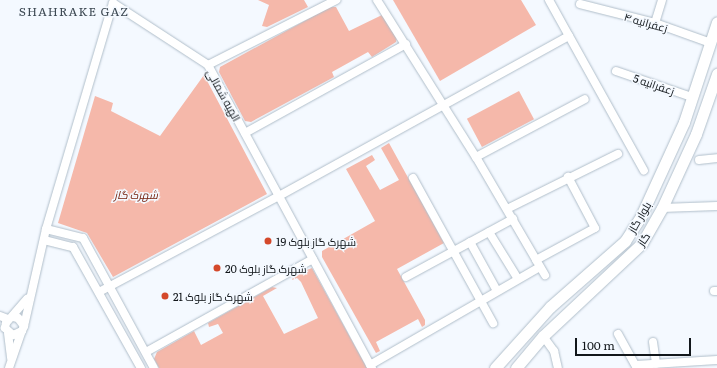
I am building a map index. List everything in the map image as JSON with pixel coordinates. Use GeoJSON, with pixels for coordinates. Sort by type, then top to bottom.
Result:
{"type":"FeatureCollection","features":[{"type":"Feature","properties":{"kind":"main road","name":"بلوار گاز"},"geometry":{"type":"LineString","coordinates":[[495,368],[550,307],[625,240],[641,216],[664,172],[692,97],[717,22]]}},
{"type":"Feature","properties":{"kind":"main road","name":"گاز"},"geometry":{"type":"LineString","coordinates":[[516,368],[543,336],[642,244],[662,208],[696,134],[714,90],[717,74]]}},
{"type":"Feature","properties":{"kind":"street"},"geometry":{"type":"LineString","coordinates":[[208,66],[336,0]]}},
{"type":"Feature","properties":{"kind":"street"},"geometry":{"type":"LineString","coordinates":[[377,0],[476,156],[545,275]]}},
{"type":"Feature","properties":{"kind":"street"},"geometry":{"type":"LineString","coordinates":[[549,0],[644,171]]}},
{"type":"Feature","properties":{"kind":"street"},"geometry":{"type":"LineString","coordinates":[[655,24],[662,0]]}},
{"type":"Feature","properties":{"kind":"street","name":"الهیه شمالی"},"geometry":{"type":"LineString","coordinates":[[11,359],[23,329],[29,297],[46,229],[112,1],[208,66],[371,366]]}},
{"type":"Feature","properties":{"kind":"street","name":"زعفرانیه ۴"},"geometry":{"type":"LineString","coordinates":[[580,4],[655,24],[711,43]]}},
{"type":"Feature","properties":{"kind":"street"},"geometry":{"type":"LineString","coordinates":[[98,292],[279,196],[443,104],[569,36]]}},
{"type":"Feature","properties":{"kind":"street"},"geometry":{"type":"LineString","coordinates":[[245,133],[406,44]]}},
{"type":"Feature","properties":{"kind":"street","name":"5 زعفرانیه"},"geometry":{"type":"LineString","coordinates":[[616,71],[692,97]]}},
{"type":"Feature","properties":{"kind":"street"},"geometry":{"type":"LineString","coordinates":[[476,156],[585,99]]}},
{"type":"Feature","properties":{"kind":"street"},"geometry":{"type":"LineString","coordinates":[[507,209],[618,154]]}},
{"type":"Feature","properties":{"kind":"street"},"geometry":{"type":"LineString","coordinates":[[699,160],[717,158]]}},
{"type":"Feature","properties":{"kind":"street"},"geometry":{"type":"LineString","coordinates":[[413,178],[493,323]]}},
{"type":"Feature","properties":{"kind":"street"},"geometry":{"type":"LineString","coordinates":[[371,366],[518,279],[538,263],[595,228],[568,178]]}},
{"type":"Feature","properties":{"kind":"street"},"geometry":{"type":"LineString","coordinates":[[662,208],[717,206]]}},
{"type":"Feature","properties":{"kind":"street"},"geometry":{"type":"LineString","coordinates":[[406,277],[512,219]]}},
{"type":"Feature","properties":{"kind":"street"},"geometry":{"type":"LineString","coordinates":[[46,229],[83,238],[154,368]]}},
{"type":"Feature","properties":{"kind":"street"},"geometry":{"type":"LineString","coordinates":[[489,232],[518,279]]}},
{"type":"Feature","properties":{"kind":"street"},"geometry":{"type":"LineString","coordinates":[[44,240],[73,247],[141,368]]}},
{"type":"Feature","properties":{"kind":"street"},"geometry":{"type":"LineString","coordinates":[[470,242],[497,291]]}},
{"type":"Feature","properties":{"kind":"street"},"geometry":{"type":"LineString","coordinates":[[146,352],[313,259]]}},
{"type":"Feature","properties":{"kind":"street"},"geometry":{"type":"LineString","coordinates":[[8,368],[11,359],[4,328],[29,297]]}},
{"type":"Feature","properties":{"kind":"street"},"geometry":{"type":"LineString","coordinates":[[0,316],[18,318],[23,329],[18,335],[4,328]]}},
{"type":"Feature","properties":{"kind":"street"},"geometry":{"type":"LineString","coordinates":[[618,334],[637,367],[656,364],[717,360]]}},
{"type":"Feature","properties":{"kind":"street"},"geometry":{"type":"LineString","coordinates":[[543,336],[554,351],[558,368]]}},
{"type":"Feature","properties":{"kind":"street"},"geometry":{"type":"LineString","coordinates":[[652,342],[656,364]]}},
{"type":"Feature","properties":{"kind":"green space"},"geometry":{"type":"Polygon","coordinates":[[[258,0],[304,0],[308,7],[267,27],[262,26],[269,5],[258,0]]]}},
{"type":"Feature","properties":{"kind":"green space"},"geometry":{"type":"Polygon","coordinates":[[[393,0],[521,0],[536,25],[440,81],[393,0]]]}},
{"type":"Feature","properties":{"kind":"green space"},"geometry":{"type":"Polygon","coordinates":[[[330,7],[336,7],[349,31],[382,15],[397,37],[396,42],[372,57],[368,52],[332,72],[334,77],[251,122],[245,121],[219,72],[220,67],[330,7]]]}},
{"type":"Feature","properties":{"kind":"green space","name":"شهرک گاز"},"geometry":{"type":"Polygon","coordinates":[[[204,75],[267,194],[113,277],[87,233],[58,223],[95,96],[113,103],[111,111],[160,136],[204,75]]]}},
{"type":"Feature","properties":{"kind":"green space"},"geometry":{"type":"Polygon","coordinates":[[[519,91],[534,119],[482,147],[467,119],[519,91]]]}},
{"type":"Feature","properties":{"kind":"green space"},"geometry":{"type":"Polygon","coordinates":[[[389,143],[444,243],[397,269],[425,320],[425,325],[422,327],[418,319],[376,342],[380,351],[376,353],[322,257],[322,251],[375,221],[346,169],[372,155],[375,160],[366,166],[380,190],[399,180],[381,148],[389,143]]]}},
{"type":"Feature","properties":{"kind":"green space"},"geometry":{"type":"Polygon","coordinates":[[[312,268],[367,368],[159,368],[154,359],[157,352],[194,331],[201,345],[223,333],[218,324],[209,327],[208,323],[272,287],[277,288],[263,296],[284,334],[318,318],[301,282],[297,278],[292,280],[294,275],[312,268]]]}},
{"type":"Feature","properties":{"kind":"place","name":"شهرک گاز بلوک 19"},"geometry":{"type":"Point","coordinates":[268,241]}},
{"type":"Feature","properties":{"kind":"place","name":"شهرک گاز بلوک 20"},"geometry":{"type":"Point","coordinates":[217,268]}},
{"type":"Feature","properties":{"kind":"place","name":"شهرک گاز بلوک 21"},"geometry":{"type":"Point","coordinates":[165,296]}},
{"type":"Feature","properties":{"kind":"district","name":"SHAHRAKE GAZ"},"geometry":{"type":"Point","coordinates":[74,12]}}]}
